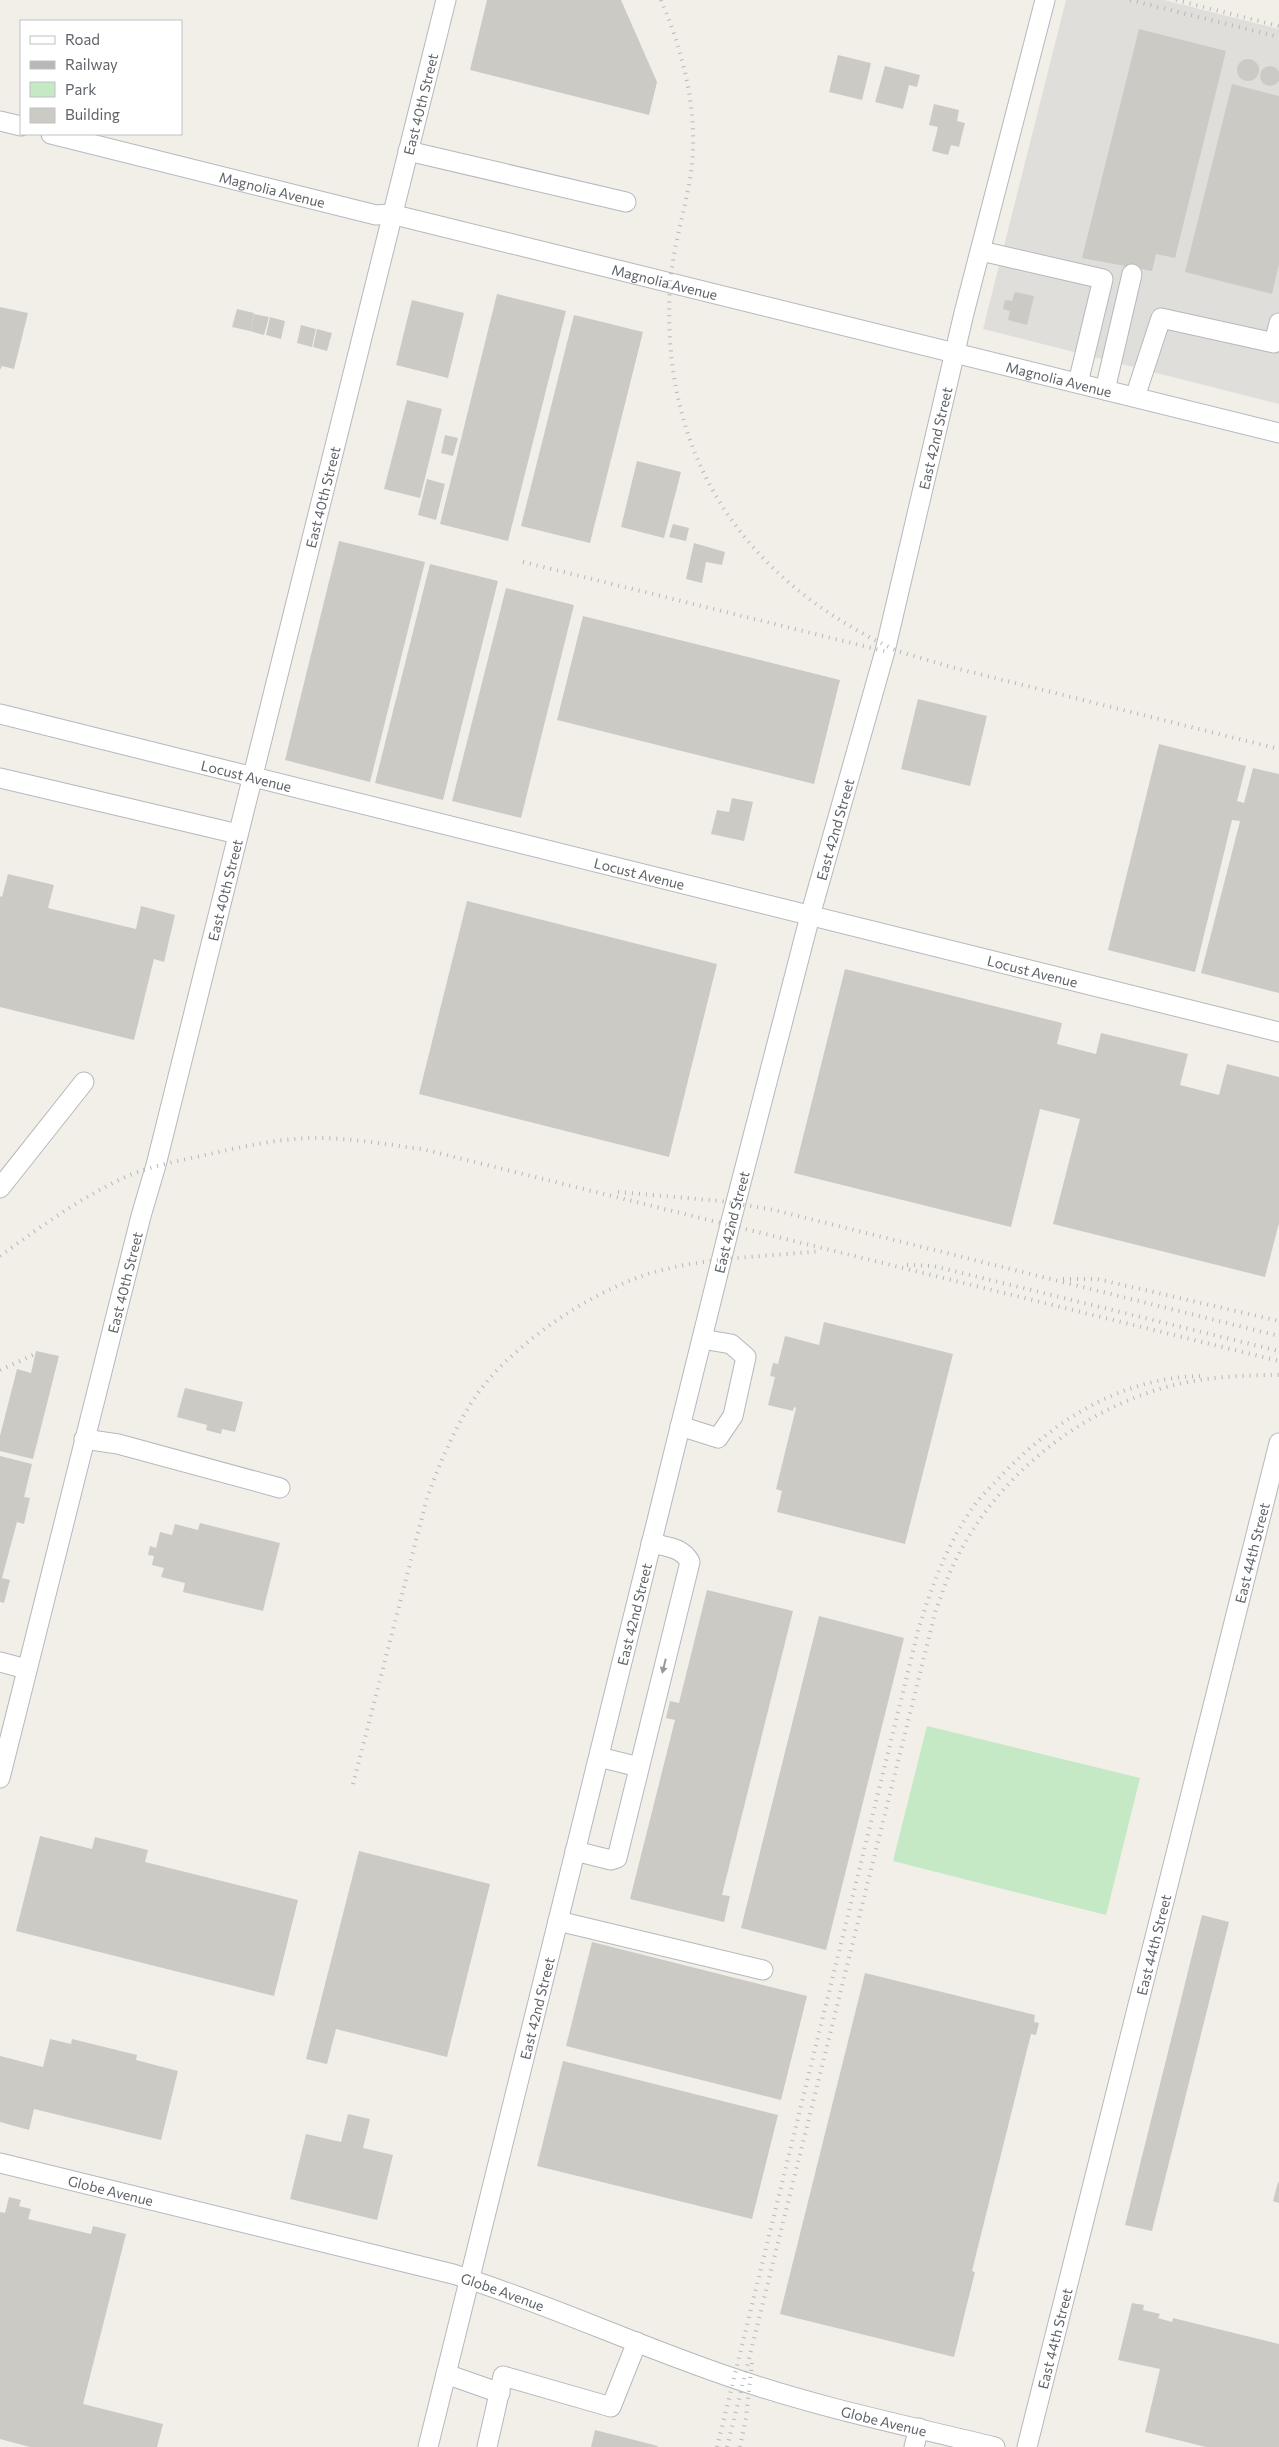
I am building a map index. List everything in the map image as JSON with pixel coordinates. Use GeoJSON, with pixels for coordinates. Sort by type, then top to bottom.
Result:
{"type":"FeatureCollection","features":[{"type":"Feature","properties":{"kind":"street","name":"East 40th Street"},"geometry":{"type":"LineString","coordinates":[[0,1778],[84,1439],[156,1165],[391,214],[446,0]]}},
{"type":"Feature","properties":{"kind":"street","name":"East 42nd Street"},"geometry":{"type":"LineString","coordinates":[[428,2447],[680,1426],[810,916],[885,651],[914,520],[955,353],[1045,0]]}},
{"type":"Feature","properties":{"kind":"street"},"geometry":{"type":"LineString","coordinates":[[0,121],[20,126]]}},
{"type":"Feature","properties":{"kind":"street","name":"Magnolia Avenue"},"geometry":{"type":"LineString","coordinates":[[55,135],[376,215],[391,214],[1279,433]]}},
{"type":"Feature","properties":{"kind":"street"},"geometry":{"type":"LineString","coordinates":[[408,151],[626,202]]}},
{"type":"Feature","properties":{"kind":"street"},"geometry":{"type":"LineString","coordinates":[[981,251],[1104,279],[1078,383]]}},
{"type":"Feature","properties":{"kind":"street"},"geometry":{"type":"LineString","coordinates":[[1105,390],[1132,274]]}},
{"type":"Feature","properties":{"kind":"street"},"geometry":{"type":"LineString","coordinates":[[1135,397],[1161,318],[1274,342],[1279,323]]}},
{"type":"Feature","properties":{"kind":"street","name":"Locust Avenue"},"geometry":{"type":"LineString","coordinates":[[0,714],[1279,1032]]}},
{"type":"Feature","properties":{"kind":"street"},"geometry":{"type":"LineString","coordinates":[[0,778],[238,834]]}},
{"type":"Feature","properties":{"kind":"street"},"geometry":{"type":"LineString","coordinates":[[0,1188],[84,1082]]}},
{"type":"Feature","properties":{"kind":"street"},"geometry":{"type":"LineString","coordinates":[[680,1426],[718,1438],[733,1416],[746,1357],[731,1344],[702,1339]]}},
{"type":"Feature","properties":{"kind":"street"},"geometry":{"type":"LineString","coordinates":[[84,1439],[118,1444],[280,1488]]}},
{"type":"Feature","properties":{"kind":"street","name":"East 44th Street"},"geometry":{"type":"LineString","coordinates":[[1027,2447],[1279,1443]]}},
{"type":"Feature","properties":{"kind":"street"},"geometry":{"type":"LineString","coordinates":[[575,1851],[611,1860],[617,1858],[690,1562],[686,1554],[678,1550],[652,1543]]}},
{"type":"Feature","properties":{"kind":"street"},"geometry":{"type":"LineString","coordinates":[[0,1662],[26,1669]]}},
{"type":"Feature","properties":{"kind":"street"},"geometry":{"type":"LineString","coordinates":[[599,1756],[639,1767]]}},
{"type":"Feature","properties":{"kind":"street"},"geometry":{"type":"LineString","coordinates":[[558,1921],[763,1970]]}},
{"type":"Feature","properties":{"kind":"street","name":"Globe Avenue"},"geometry":{"type":"LineString","coordinates":[[0,2163],[470,2279],[511,2292],[735,2379],[800,2399],[995,2447]]}},
{"type":"Feature","properties":{"kind":"street"},"geometry":{"type":"LineString","coordinates":[[486,2447],[504,2376],[610,2407],[637,2342]]}},
{"type":"Feature","properties":{"kind":"street"},"geometry":{"type":"LineString","coordinates":[[446,2374],[500,2394]]}},
{"type":"Feature","properties":{"kind":"street"},"geometry":{"type":"LineString","coordinates":[[914,2447],[919,2428]]}},
{"type":"Feature","properties":{"kind":"shaded area"},"geometry":{"type":"Polygon","coordinates":[[[1066,0],[1164,0],[1279,29],[1279,404],[983,329],[1066,0]]]}},
{"type":"Feature","properties":{"kind":"green space"},"geometry":{"type":"Polygon","coordinates":[[[927,1726],[1140,1778],[1106,1915],[893,1861],[927,1726]]]}},
{"type":"Feature","properties":{"kind":"building"},"geometry":{"type":"Polygon","coordinates":[[[487,0],[621,0],[657,82],[649,115],[470,70],[487,0]]]}},
{"type":"Feature","properties":{"kind":"building"},"geometry":{"type":"Polygon","coordinates":[[[1139,29],[1226,51],[1175,258],[1156,254],[1152,271],[1082,258],[1139,29]]]}},
{"type":"Feature","properties":{"kind":"building"},"geometry":{"type":"Polygon","coordinates":[[[838,55],[871,63],[862,100],[829,92],[838,55]]]}},
{"type":"Feature","properties":{"kind":"building"},"geometry":{"type":"Polygon","coordinates":[[[1248,59],[1258,66],[1259,70],[1252,80],[1248,81],[1238,74],[1237,70],[1244,60],[1248,59]]]}},
{"type":"Feature","properties":{"kind":"building"},"geometry":{"type":"Polygon","coordinates":[[[885,66],[920,75],[917,87],[909,85],[903,109],[875,102],[885,66]]]}},
{"type":"Feature","properties":{"kind":"building"},"geometry":{"type":"Polygon","coordinates":[[[1270,66],[1277,69],[1280,76],[1277,83],[1270,86],[1263,83],[1260,76],[1263,69],[1270,66]]]}},
{"type":"Feature","properties":{"kind":"building"},"geometry":{"type":"Polygon","coordinates":[[[1232,84],[1279,96],[1279,264],[1272,294],[1185,272],[1232,84]]]}},
{"type":"Feature","properties":{"kind":"building"},"geometry":{"type":"Polygon","coordinates":[[[934,104],[959,110],[957,121],[965,123],[959,147],[951,145],[948,155],[932,151],[938,127],[929,125],[934,104]]]}},
{"type":"Feature","properties":{"kind":"building"},"geometry":{"type":"Polygon","coordinates":[[[1015,292],[1034,296],[1027,325],[1008,320],[1010,311],[1003,309],[1005,300],[1012,301],[1015,292]]]}},
{"type":"Feature","properties":{"kind":"building"},"geometry":{"type":"Polygon","coordinates":[[[497,294],[566,311],[508,541],[440,524],[497,294]]]}},
{"type":"Feature","properties":{"kind":"building"},"geometry":{"type":"Polygon","coordinates":[[[412,300],[464,313],[448,378],[396,365],[412,300]]]}},
{"type":"Feature","properties":{"kind":"building"},"geometry":{"type":"Polygon","coordinates":[[[0,307],[28,313],[14,369],[2,366],[0,370],[0,307]]]}},
{"type":"Feature","properties":{"kind":"building"},"geometry":{"type":"Polygon","coordinates":[[[237,309],[254,313],[250,331],[232,327],[237,309]]]}},
{"type":"Feature","properties":{"kind":"building"},"geometry":{"type":"Polygon","coordinates":[[[254,314],[269,317],[264,335],[250,331],[254,314]]]}},
{"type":"Feature","properties":{"kind":"building"},"geometry":{"type":"Polygon","coordinates":[[[574,315],[643,332],[590,543],[521,526],[574,315]]]}},
{"type":"Feature","properties":{"kind":"building"},"geometry":{"type":"Polygon","coordinates":[[[270,317],[285,321],[281,339],[266,335],[270,317]]]}},
{"type":"Feature","properties":{"kind":"building"},"geometry":{"type":"Polygon","coordinates":[[[301,325],[316,329],[312,347],[297,343],[301,325]]]}},
{"type":"Feature","properties":{"kind":"building"},"geometry":{"type":"Polygon","coordinates":[[[317,329],[332,333],[327,351],[313,347],[317,329]]]}},
{"type":"Feature","properties":{"kind":"building"},"geometry":{"type":"Polygon","coordinates":[[[407,400],[442,409],[420,498],[384,489],[407,400]]]}},
{"type":"Feature","properties":{"kind":"building"},"geometry":{"type":"Polygon","coordinates":[[[445,435],[458,438],[453,456],[441,453],[445,435]]]}},
{"type":"Feature","properties":{"kind":"building"},"geometry":{"type":"Polygon","coordinates":[[[637,461],[681,472],[664,538],[621,527],[637,461]]]}},
{"type":"Feature","properties":{"kind":"building"},"geometry":{"type":"Polygon","coordinates":[[[427,479],[445,484],[436,520],[418,515],[427,479]]]}},
{"type":"Feature","properties":{"kind":"building"},"geometry":{"type":"Polygon","coordinates":[[[673,524],[689,528],[686,541],[669,537],[673,524]]]}},
{"type":"Feature","properties":{"kind":"building"},"geometry":{"type":"Polygon","coordinates":[[[339,541],[425,562],[370,782],[285,760],[339,541]]]}},
{"type":"Feature","properties":{"kind":"building"},"geometry":{"type":"Polygon","coordinates":[[[694,543],[725,552],[722,565],[706,562],[702,583],[686,579],[694,543]]]}},
{"type":"Feature","properties":{"kind":"building"},"geometry":{"type":"Polygon","coordinates":[[[430,564],[498,581],[443,800],[375,783],[430,564]]]}},
{"type":"Feature","properties":{"kind":"building"},"geometry":{"type":"Polygon","coordinates":[[[506,588],[574,605],[521,818],[452,801],[506,588]]]}},
{"type":"Feature","properties":{"kind":"building"},"geometry":{"type":"Polygon","coordinates":[[[583,616],[840,680],[814,784],[557,720],[583,616]]]}},
{"type":"Feature","properties":{"kind":"building"},"geometry":{"type":"Polygon","coordinates":[[[918,699],[987,716],[970,786],[901,769],[918,699]]]}},
{"type":"Feature","properties":{"kind":"building"},"geometry":{"type":"Polygon","coordinates":[[[1159,744],[1246,766],[1237,801],[1244,803],[1253,768],[1279,774],[1279,993],[1201,973],[1240,821],[1232,820],[1195,972],[1108,950],[1159,744]]]}},
{"type":"Feature","properties":{"kind":"building"},"geometry":{"type":"Polygon","coordinates":[[[732,798],[753,802],[744,841],[711,834],[717,810],[729,812],[732,798]]]}},
{"type":"Feature","properties":{"kind":"building"},"geometry":{"type":"Polygon","coordinates":[[[8,874],[54,885],[48,908],[136,929],[141,906],[175,915],[164,962],[154,959],[134,1040],[0,1007],[0,896],[2,897],[8,874]]]}},
{"type":"Feature","properties":{"kind":"building"},"geometry":{"type":"Polygon","coordinates":[[[467,901],[717,964],[669,1157],[419,1094],[467,901]]]}},
{"type":"Feature","properties":{"kind":"building"},"geometry":{"type":"Polygon","coordinates":[[[845,969],[1062,1023],[1057,1044],[1096,1054],[1101,1033],[1188,1054],[1180,1085],[1219,1095],[1227,1064],[1279,1077],[1279,1223],[1265,1277],[1053,1224],[1080,1119],[1040,1109],[1011,1227],[794,1173],[845,969]]]}},
{"type":"Feature","properties":{"kind":"building"},"geometry":{"type":"Polygon","coordinates":[[[824,1322],[953,1354],[905,1544],[777,1512],[782,1491],[776,1489],[796,1408],[794,1407],[793,1411],[768,1405],[775,1377],[770,1376],[773,1363],[778,1364],[785,1336],[819,1345],[824,1322]]]}},
{"type":"Feature","properties":{"kind":"building"},"geometry":{"type":"Polygon","coordinates":[[[36,1351],[59,1356],[33,1459],[0,1451],[0,1436],[17,1369],[31,1373],[36,1351]]]}},
{"type":"Feature","properties":{"kind":"building"},"geometry":{"type":"Polygon","coordinates":[[[185,1388],[243,1402],[235,1432],[222,1429],[221,1434],[206,1430],[207,1425],[177,1417],[185,1388]]]}},
{"type":"Feature","properties":{"kind":"building"},"geometry":{"type":"Polygon","coordinates":[[[0,1456],[32,1464],[24,1497],[30,1498],[24,1524],[17,1522],[2,1578],[10,1580],[4,1603],[0,1602],[0,1456]]]}},
{"type":"Feature","properties":{"kind":"building"},"geometry":{"type":"Polygon","coordinates":[[[200,1523],[280,1543],[263,1611],[183,1592],[185,1583],[161,1577],[164,1568],[152,1565],[154,1556],[148,1555],[150,1546],[156,1548],[160,1532],[172,1535],[175,1524],[198,1530],[200,1523]]]}},
{"type":"Feature","properties":{"kind":"building"},"geometry":{"type":"Polygon","coordinates":[[[707,1590],[793,1611],[722,1895],[730,1896],[724,1922],[630,1899],[675,1720],[666,1718],[670,1701],[679,1703],[707,1590]]]}},
{"type":"Feature","properties":{"kind":"building"},"geometry":{"type":"Polygon","coordinates":[[[819,1616],[904,1638],[826,1950],[741,1928],[819,1616]]]}},
{"type":"Feature","properties":{"kind":"building"},"geometry":{"type":"Polygon","coordinates":[[[40,1836],[92,1849],[95,1837],[148,1850],[145,1862],[298,1900],[274,1996],[16,1931],[40,1836]]]}},
{"type":"Feature","properties":{"kind":"building"},"geometry":{"type":"Polygon","coordinates":[[[359,1851],[490,1884],[447,2057],[336,2029],[327,2064],[306,2059],[359,1851]]]}},
{"type":"Feature","properties":{"kind":"building"},"geometry":{"type":"Polygon","coordinates":[[[1202,1915],[1229,1922],[1152,2231],[1125,2225],[1202,1915]]]}},
{"type":"Feature","properties":{"kind":"building"},"geometry":{"type":"Polygon","coordinates":[[[592,1942],[807,1996],[781,2100],[566,2046],[592,1942]]]}},
{"type":"Feature","properties":{"kind":"building"},"geometry":{"type":"Polygon","coordinates":[[[865,1973],[1035,2015],[1034,2022],[1039,2023],[1036,2035],[1031,2034],[972,2271],[975,2272],[954,2357],[780,2314],[865,1973]]]}},
{"type":"Feature","properties":{"kind":"building"},"geometry":{"type":"Polygon","coordinates":[[[50,2039],[71,2044],[72,2039],[137,2055],[136,2060],[178,2071],[161,2140],[34,2109],[29,2130],[0,2122],[0,2056],[43,2067],[50,2039]]]}},
{"type":"Feature","properties":{"kind":"building"},"geometry":{"type":"Polygon","coordinates":[[[563,2061],[778,2115],[752,2219],[537,2166],[563,2061]]]}},
{"type":"Feature","properties":{"kind":"building"},"geometry":{"type":"Polygon","coordinates":[[[348,2114],[370,2119],[363,2148],[393,2155],[377,2220],[290,2199],[306,2134],[341,2142],[348,2114]]]}},
{"type":"Feature","properties":{"kind":"building"},"geometry":{"type":"Polygon","coordinates":[[[1279,2182],[1279,2203],[1273,2201],[1279,2182]]]}},
{"type":"Feature","properties":{"kind":"building"},"geometry":{"type":"Polygon","coordinates":[[[9,2197],[21,2200],[19,2206],[31,2209],[28,2219],[91,2234],[93,2226],[126,2234],[83,2404],[163,2424],[157,2447],[30,2447],[0,2439],[0,2212],[5,2213],[9,2197]]]}},
{"type":"Feature","properties":{"kind":"building"},"geometry":{"type":"Polygon","coordinates":[[[1132,2303],[1144,2305],[1143,2310],[1160,2314],[1158,2318],[1172,2322],[1173,2318],[1279,2344],[1279,2447],[1206,2447],[1145,2432],[1160,2369],[1118,2360],[1132,2303]]]}},
{"type":"Feature","properties":{"kind":"building"},"geometry":{"type":"Polygon","coordinates":[[[595,2430],[658,2446],[658,2447],[591,2447],[595,2430]]]}},
{"type":"Feature","properties":{"kind":"railway"},"geometry":{"type":"LineString","coordinates":[[661,0],[683,63],[688,85],[693,129],[691,173],[670,285],[670,346],[679,403],[696,456],[721,504],[753,547],[793,586],[839,620],[906,654],[947,666],[1279,749]]}},
{"type":"Feature","properties":{"kind":"railway"},"geometry":{"type":"LineString","coordinates":[[1130,0],[1279,37]]}},
{"type":"Feature","properties":{"kind":"railway"},"geometry":{"type":"LineString","coordinates":[[1176,0],[1279,26]]}},
{"type":"Feature","properties":{"kind":"railway"},"geometry":{"type":"LineString","coordinates":[[523,562],[888,652]]}},
{"type":"Feature","properties":{"kind":"railway"},"geometry":{"type":"LineString","coordinates":[[0,1256],[74,1205],[105,1187],[140,1171],[180,1160],[277,1141],[308,1138],[349,1140],[422,1149],[1279,1361]]}},
{"type":"Feature","properties":{"kind":"railway"},"geometry":{"type":"LineString","coordinates":[[618,1192],[721,1201],[774,1210],[1279,1336]]}},
{"type":"Feature","properties":{"kind":"railway"},"geometry":{"type":"LineString","coordinates":[[353,1784],[427,1498],[460,1421],[488,1380],[526,1344],[571,1311],[596,1297],[646,1275],[670,1268],[708,1261],[821,1251]]}},
{"type":"Feature","properties":{"kind":"railway"},"geometry":{"type":"LineString","coordinates":[[907,1265],[933,1266],[1279,1351]]}},
{"type":"Feature","properties":{"kind":"railway"},"geometry":{"type":"LineString","coordinates":[[1063,1279],[1097,1279],[1279,1321]]}},
{"type":"Feature","properties":{"kind":"railway"},"geometry":{"type":"LineString","coordinates":[[0,1370],[33,1355]]}},
{"type":"Feature","properties":{"kind":"railway"},"geometry":{"type":"LineString","coordinates":[[727,2447],[935,1613],[951,1570],[968,1538],[989,1507],[1013,1479],[1040,1454],[1070,1432],[1102,1413],[1135,1397],[1170,1386],[1196,1380],[1224,1377],[1279,1375]]}},
{"type":"Feature","properties":{"kind":"railway"},"geometry":{"type":"LineString","coordinates":[[717,2447],[918,1631],[928,1599],[947,1553],[962,1524],[981,1497],[1022,1456],[1067,1420],[1092,1405],[1118,1393],[1145,1384],[1173,1378],[1202,1376]]}},
{"type":"Feature","properties":{"kind":"railway"},"geometry":{"type":"LineString","coordinates":[[740,2447],[746,2418],[752,2362]]}}]}
